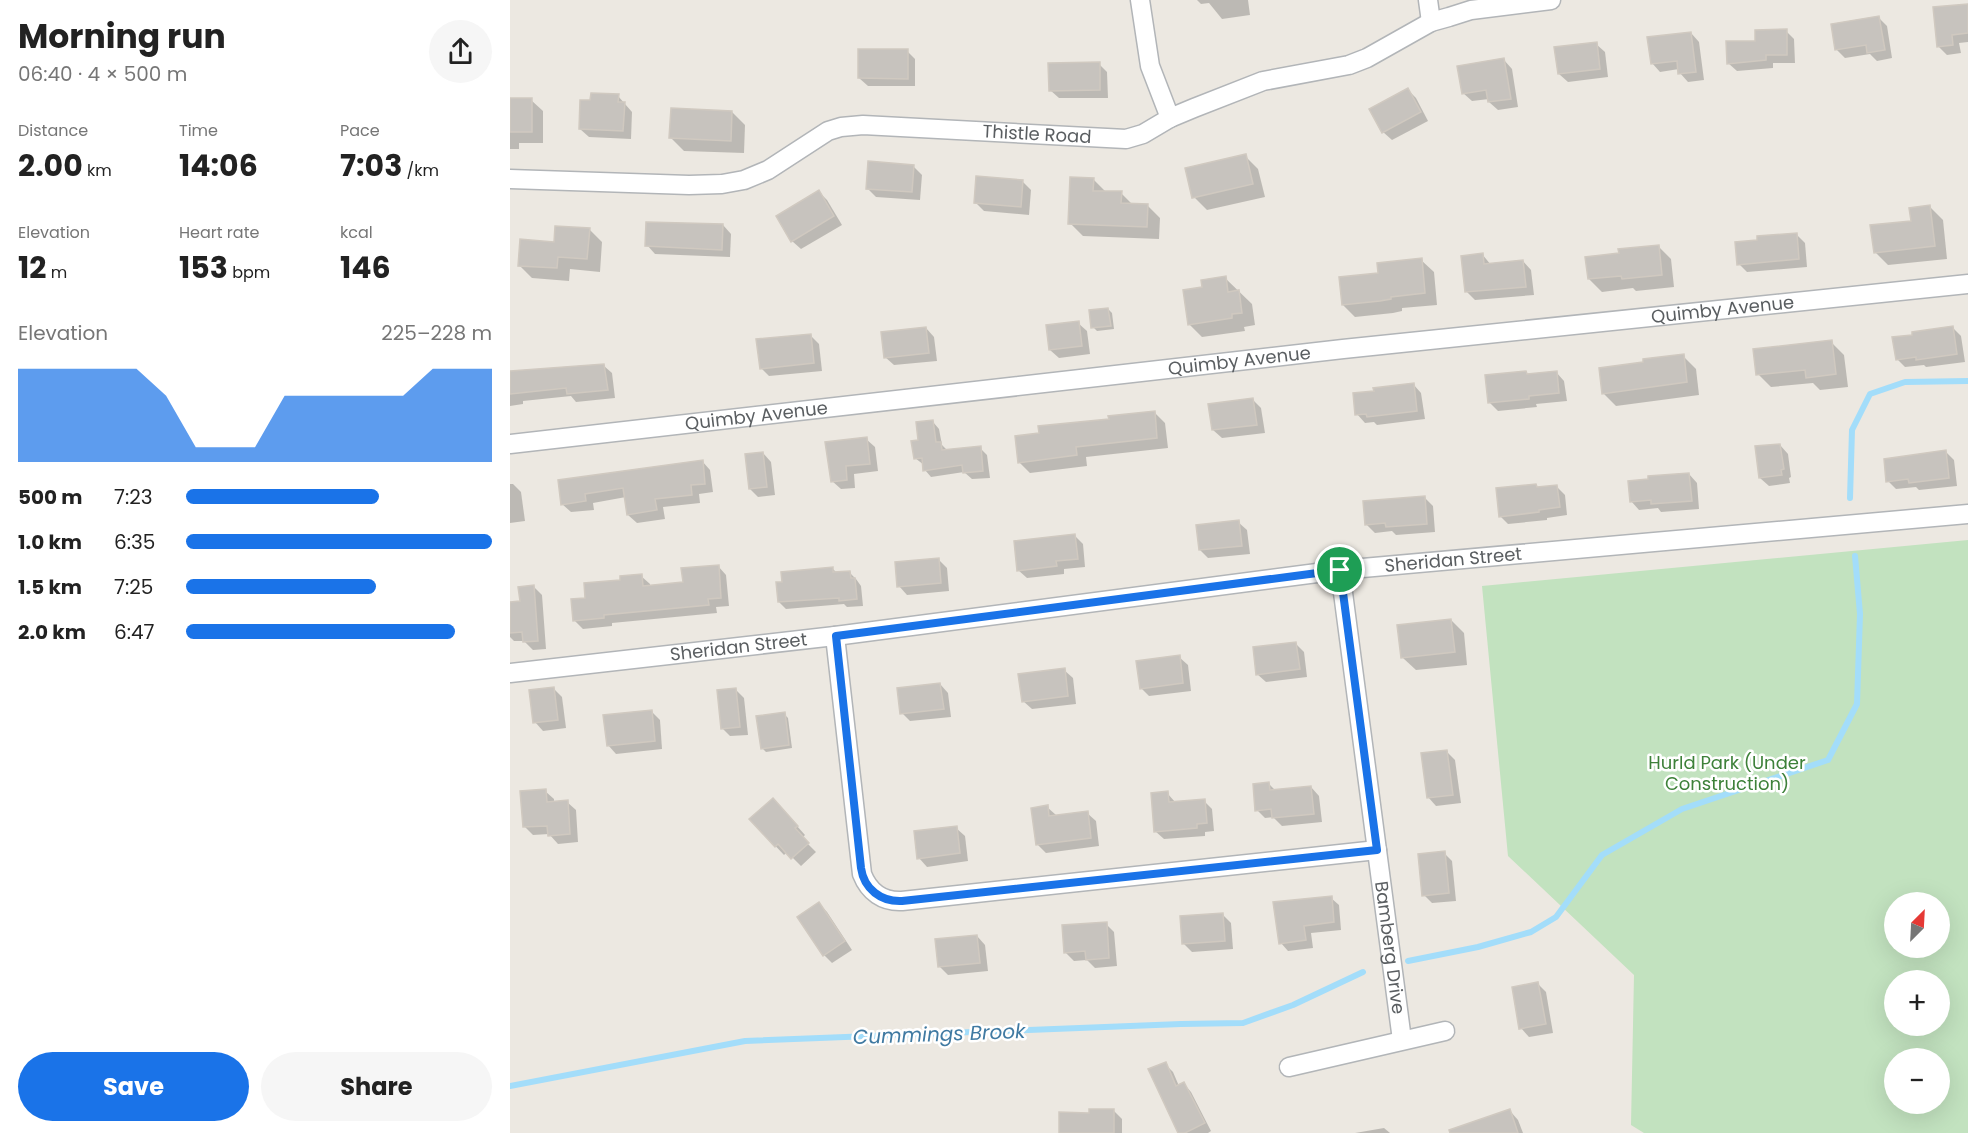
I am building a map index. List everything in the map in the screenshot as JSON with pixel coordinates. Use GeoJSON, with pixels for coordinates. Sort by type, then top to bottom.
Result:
{"type":"FeatureCollection","features":[{"type":"Feature","properties":{"kind":"street"},"geometry":{"type":"LineString","coordinates":[[1140,0],[1150,66],[1170,118]]}},
{"type":"Feature","properties":{"kind":"street"},"geometry":{"type":"LineString","coordinates":[[1428,0],[1431,22]]}},
{"type":"Feature","properties":{"kind":"street","name":"Thistle Road"},"geometry":{"type":"LineString","coordinates":[[510,179],[722,184],[744,180],[768,170],[822,134],[841,127],[882,125],[1118,140],[1133,138],[1170,118],[1263,81],[1349,65],[1367,58],[1431,22],[1471,10],[1551,0]]}},
{"type":"Feature","properties":{"kind":"street","name":"Quimby Avenue"},"geometry":{"type":"LineString","coordinates":[[510,444],[1343,349],[1968,284]]}},
{"type":"Feature","properties":{"kind":"street","name":"Sheridan Street"},"geometry":{"type":"LineString","coordinates":[[510,673],[836,636],[1340,570],[1968,514]]}},
{"type":"Feature","properties":{"kind":"street","name":"Bamberg Drive"},"geometry":{"type":"LineString","coordinates":[[1340,570],[1402,1040]]}},
{"type":"Feature","properties":{"kind":"street"},"geometry":{"type":"LineString","coordinates":[[836,636],[862,874],[872,891],[883,898],[902,901],[1377,850]]}},
{"type":"Feature","properties":{"kind":"street","name":"Bamberg Drive"},"geometry":{"type":"LineString","coordinates":[[1289,1067],[1445,1031]]}},
{"type":"Feature","properties":{"kind":"green space","name":"Hurld Park (Under Construction)"},"geometry":{"type":"Polygon","coordinates":[[[1968,540],[1968,1133],[1644,1133],[1631,1125],[1634,975],[1508,856],[1482,586],[1968,540]]]}},
{"type":"Feature","properties":{"kind":"building"},"geometry":{"type":"Polygon","coordinates":[[[1968,4],[1968,33],[1952,35],[1953,45],[1937,47],[1933,7],[1968,4]]]}},
{"type":"Feature","properties":{"kind":"building"},"geometry":{"type":"Polygon","coordinates":[[[1879,16],[1885,50],[1867,53],[1866,45],[1835,50],[1831,24],[1879,16]]]}},
{"type":"Feature","properties":{"kind":"building"},"geometry":{"type":"Polygon","coordinates":[[[1787,29],[1787,55],[1766,55],[1766,60],[1727,64],[1726,41],[1755,41],[1755,30],[1787,29]]]}},
{"type":"Feature","properties":{"kind":"building"},"geometry":{"type":"Polygon","coordinates":[[[1691,32],[1696,72],[1678,74],[1677,61],[1651,64],[1647,37],[1691,32]]]}},
{"type":"Feature","properties":{"kind":"building"},"geometry":{"type":"Polygon","coordinates":[[[1597,42],[1600,69],[1558,74],[1554,47],[1597,42]]]}},
{"type":"Feature","properties":{"kind":"building"},"geometry":{"type":"Polygon","coordinates":[[[858,49],[908,49],[908,79],[858,78],[858,49]]]}},
{"type":"Feature","properties":{"kind":"building"},"geometry":{"type":"Polygon","coordinates":[[[1504,58],[1511,99],[1488,102],[1486,90],[1462,94],[1457,66],[1504,58]]]}},
{"type":"Feature","properties":{"kind":"building"},"geometry":{"type":"Polygon","coordinates":[[[1100,62],[1100,90],[1049,91],[1048,63],[1100,62]]]}},
{"type":"Feature","properties":{"kind":"building"},"geometry":{"type":"Polygon","coordinates":[[[1408,88],[1421,112],[1382,133],[1369,109],[1408,88]]]}},
{"type":"Feature","properties":{"kind":"building"},"geometry":{"type":"Polygon","coordinates":[[[591,93],[619,94],[618,102],[625,102],[623,131],[579,129],[580,100],[590,100],[591,93]]]}},
{"type":"Feature","properties":{"kind":"building"},"geometry":{"type":"Polygon","coordinates":[[[510,98],[532,98],[532,132],[510,132],[510,98]]]}},
{"type":"Feature","properties":{"kind":"building"},"geometry":{"type":"Polygon","coordinates":[[[671,108],[732,111],[731,141],[669,138],[671,108]]]}},
{"type":"Feature","properties":{"kind":"building"},"geometry":{"type":"Polygon","coordinates":[[[1246,154],[1253,184],[1192,198],[1185,168],[1246,154]]]}},
{"type":"Feature","properties":{"kind":"building"},"geometry":{"type":"Polygon","coordinates":[[[868,161],[914,165],[912,192],[866,189],[868,161]]]}},
{"type":"Feature","properties":{"kind":"building"},"geometry":{"type":"Polygon","coordinates":[[[976,176],[1023,180],[1021,207],[974,203],[976,176]]]}},
{"type":"Feature","properties":{"kind":"building"},"geometry":{"type":"Polygon","coordinates":[[[1070,177],[1094,178],[1093,191],[1122,191],[1121,203],[1148,204],[1147,227],[1068,224],[1070,177]]]}},
{"type":"Feature","properties":{"kind":"building"},"geometry":{"type":"Polygon","coordinates":[[[819,190],[834,216],[791,242],[776,216],[819,190]]]}},
{"type":"Feature","properties":{"kind":"building"},"geometry":{"type":"Polygon","coordinates":[[[1930,205],[1935,246],[1874,253],[1870,225],[1911,221],[1909,208],[1930,205]]]}},
{"type":"Feature","properties":{"kind":"building"},"geometry":{"type":"Polygon","coordinates":[[[646,222],[723,224],[722,250],[645,246],[646,222]]]}},
{"type":"Feature","properties":{"kind":"building"},"geometry":{"type":"Polygon","coordinates":[[[555,226],[590,228],[587,259],[558,257],[557,268],[518,266],[520,239],[554,242],[555,226]]]}},
{"type":"Feature","properties":{"kind":"building"},"geometry":{"type":"Polygon","coordinates":[[[1797,233],[1799,259],[1737,265],[1735,242],[1757,240],[1757,236],[1797,233]]]}},
{"type":"Feature","properties":{"kind":"building"},"geometry":{"type":"Polygon","coordinates":[[[1659,245],[1662,275],[1622,279],[1621,276],[1588,279],[1585,257],[1619,253],[1618,249],[1659,245]]]}},
{"type":"Feature","properties":{"kind":"building"},"geometry":{"type":"Polygon","coordinates":[[[1483,253],[1484,264],[1523,260],[1526,287],[1465,292],[1461,256],[1483,253]]]}},
{"type":"Feature","properties":{"kind":"building"},"geometry":{"type":"Polygon","coordinates":[[[1422,258],[1425,293],[1342,305],[1339,277],[1378,273],[1377,263],[1422,258]]]}},
{"type":"Feature","properties":{"kind":"building"},"geometry":{"type":"Polygon","coordinates":[[[1226,276],[1228,292],[1239,290],[1242,313],[1232,314],[1232,318],[1188,325],[1183,290],[1202,287],[1201,280],[1226,276]]]}},
{"type":"Feature","properties":{"kind":"building"},"geometry":{"type":"Polygon","coordinates":[[[1108,308],[1111,326],[1091,328],[1089,310],[1108,308]]]}},
{"type":"Feature","properties":{"kind":"building"},"geometry":{"type":"Polygon","coordinates":[[[1079,321],[1082,346],[1049,350],[1046,325],[1079,321]]]}},
{"type":"Feature","properties":{"kind":"building"},"geometry":{"type":"Polygon","coordinates":[[[1953,326],[1957,354],[1916,360],[1916,357],[1896,360],[1892,337],[1953,326]]]}},
{"type":"Feature","properties":{"kind":"building"},"geometry":{"type":"Polygon","coordinates":[[[926,327],[929,353],[884,358],[881,332],[926,327]]]}},
{"type":"Feature","properties":{"kind":"building"},"geometry":{"type":"Polygon","coordinates":[[[811,334],[814,363],[760,369],[756,339],[811,334]]]}},
{"type":"Feature","properties":{"kind":"building"},"geometry":{"type":"Polygon","coordinates":[[[1832,340],[1836,374],[1806,378],[1805,370],[1756,375],[1753,349],[1832,340]]]}},
{"type":"Feature","properties":{"kind":"building"},"geometry":{"type":"Polygon","coordinates":[[[1684,354],[1687,382],[1602,394],[1599,368],[1684,354]]]}},
{"type":"Feature","properties":{"kind":"building"},"geometry":{"type":"Polygon","coordinates":[[[604,364],[608,390],[567,394],[566,388],[510,394],[510,371],[604,364]]]}},
{"type":"Feature","properties":{"kind":"building"},"geometry":{"type":"Polygon","coordinates":[[[1526,371],[1527,374],[1557,371],[1559,393],[1488,403],[1485,375],[1526,371]]]}},
{"type":"Feature","properties":{"kind":"building"},"geometry":{"type":"Polygon","coordinates":[[[1414,383],[1417,411],[1367,417],[1366,414],[1355,415],[1353,393],[1414,383]]]}},
{"type":"Feature","properties":{"kind":"building"},"geometry":{"type":"Polygon","coordinates":[[[1253,398],[1257,425],[1212,430],[1208,404],[1253,398]]]}},
{"type":"Feature","properties":{"kind":"building"},"geometry":{"type":"Polygon","coordinates":[[[1155,411],[1157,438],[1076,447],[1077,455],[1018,463],[1015,436],[1039,433],[1038,426],[1109,419],[1108,416],[1155,411]]]}},
{"type":"Feature","properties":{"kind":"building"},"geometry":{"type":"Polygon","coordinates":[[[933,420],[936,442],[941,442],[942,450],[981,446],[983,471],[963,473],[962,465],[923,471],[922,458],[914,459],[911,441],[918,440],[916,422],[933,420]]]}},
{"type":"Feature","properties":{"kind":"building"},"geometry":{"type":"Polygon","coordinates":[[[867,437],[870,464],[846,466],[847,480],[831,482],[825,442],[867,437]]]}},
{"type":"Feature","properties":{"kind":"building"},"geometry":{"type":"Polygon","coordinates":[[[1780,444],[1784,469],[1781,470],[1782,475],[1759,478],[1755,446],[1780,444]]]}},
{"type":"Feature","properties":{"kind":"building"},"geometry":{"type":"Polygon","coordinates":[[[1946,450],[1949,478],[1909,483],[1908,479],[1886,482],[1884,459],[1946,450]]]}},
{"type":"Feature","properties":{"kind":"building"},"geometry":{"type":"Polygon","coordinates":[[[763,452],[767,487],[749,489],[745,454],[763,452]]]}},
{"type":"Feature","properties":{"kind":"building"},"geometry":{"type":"Polygon","coordinates":[[[703,460],[705,484],[691,485],[692,495],[655,499],[657,510],[627,515],[623,488],[585,494],[586,501],[561,505],[558,480],[703,460]]]}},
{"type":"Feature","properties":{"kind":"building"},"geometry":{"type":"Polygon","coordinates":[[[1689,473],[1692,501],[1651,504],[1651,500],[1630,502],[1628,481],[1648,479],[1648,476],[1689,473]]]}},
{"type":"Feature","properties":{"kind":"building"},"geometry":{"type":"Polygon","coordinates":[[[1536,484],[1537,487],[1557,485],[1560,507],[1499,517],[1496,488],[1536,484]]]}},
{"type":"Feature","properties":{"kind":"building"},"geometry":{"type":"Polygon","coordinates":[[[1425,496],[1427,524],[1386,527],[1385,523],[1365,525],[1363,501],[1425,496]]]}},
{"type":"Feature","properties":{"kind":"building"},"geometry":{"type":"Polygon","coordinates":[[[1239,520],[1242,546],[1199,550],[1196,525],[1239,520]]]}},
{"type":"Feature","properties":{"kind":"building"},"geometry":{"type":"Polygon","coordinates":[[[1075,534],[1078,559],[1056,561],[1057,566],[1017,571],[1014,541],[1075,534]]]}},
{"type":"Feature","properties":{"kind":"building"},"geometry":{"type":"Polygon","coordinates":[[[939,558],[941,583],[897,587],[895,562],[939,558]]]}},
{"type":"Feature","properties":{"kind":"building"},"geometry":{"type":"Polygon","coordinates":[[[719,565],[721,598],[708,599],[709,605],[604,615],[604,618],[573,621],[571,599],[585,598],[584,583],[620,580],[620,576],[642,574],[643,586],[683,582],[681,568],[719,565]]]}},
{"type":"Feature","properties":{"kind":"building"},"geometry":{"type":"Polygon","coordinates":[[[833,567],[833,572],[850,571],[851,578],[855,578],[857,599],[778,602],[776,582],[782,582],[781,572],[833,567]]]}},
{"type":"Feature","properties":{"kind":"building"},"geometry":{"type":"Polygon","coordinates":[[[534,585],[538,641],[523,642],[522,632],[510,633],[510,602],[520,601],[518,587],[534,585]]]}},
{"type":"Feature","properties":{"kind":"building"},"geometry":{"type":"Polygon","coordinates":[[[1451,619],[1455,652],[1401,658],[1397,625],[1451,619]]]}},
{"type":"Feature","properties":{"kind":"building"},"geometry":{"type":"Polygon","coordinates":[[[1296,642],[1300,669],[1256,675],[1253,647],[1296,642]]]}},
{"type":"Feature","properties":{"kind":"building"},"geometry":{"type":"Polygon","coordinates":[[[1180,655],[1183,683],[1140,689],[1136,661],[1180,655]]]}},
{"type":"Feature","properties":{"kind":"building"},"geometry":{"type":"Polygon","coordinates":[[[1065,668],[1068,696],[1022,702],[1018,674],[1065,668]]]}},
{"type":"Feature","properties":{"kind":"building"},"geometry":{"type":"Polygon","coordinates":[[[940,683],[944,709],[900,714],[897,688],[940,683]]]}},
{"type":"Feature","properties":{"kind":"building"},"geometry":{"type":"Polygon","coordinates":[[[554,687],[558,720],[533,723],[529,690],[554,687]]]}},
{"type":"Feature","properties":{"kind":"building"},"geometry":{"type":"Polygon","coordinates":[[[736,688],[740,727],[721,729],[717,690],[736,688]]]}},
{"type":"Feature","properties":{"kind":"building"},"geometry":{"type":"Polygon","coordinates":[[[652,710],[655,741],[607,746],[603,715],[652,710]]]}},
{"type":"Feature","properties":{"kind":"building"},"geometry":{"type":"Polygon","coordinates":[[[785,712],[789,745],[761,749],[756,716],[785,712]]]}},
{"type":"Feature","properties":{"kind":"building"},"geometry":{"type":"Polygon","coordinates":[[[1447,750],[1453,795],[1427,798],[1421,753],[1447,750]]]}},
{"type":"Feature","properties":{"kind":"building"},"geometry":{"type":"Polygon","coordinates":[[[1269,782],[1270,790],[1311,786],[1314,814],[1272,818],[1271,809],[1255,811],[1253,784],[1269,782]]]}},
{"type":"Feature","properties":{"kind":"building"},"geometry":{"type":"Polygon","coordinates":[[[546,789],[547,802],[568,800],[570,834],[548,836],[547,826],[523,827],[520,791],[546,789]]]}},
{"type":"Feature","properties":{"kind":"building"},"geometry":{"type":"Polygon","coordinates":[[[1168,791],[1169,802],[1205,799],[1207,823],[1197,824],[1197,828],[1154,832],[1151,793],[1168,791]]]}},
{"type":"Feature","properties":{"kind":"building"},"geometry":{"type":"Polygon","coordinates":[[[773,798],[798,826],[795,828],[809,843],[791,859],[778,844],[775,847],[749,819],[773,798]]]}},
{"type":"Feature","properties":{"kind":"building"},"geometry":{"type":"Polygon","coordinates":[[[1048,805],[1049,816],[1088,811],[1091,838],[1036,845],[1031,808],[1048,805]]]}},
{"type":"Feature","properties":{"kind":"building"},"geometry":{"type":"Polygon","coordinates":[[[957,826],[960,853],[917,859],[914,831],[957,826]]]}},
{"type":"Feature","properties":{"kind":"building"},"geometry":{"type":"Polygon","coordinates":[[[1445,851],[1449,893],[1422,896],[1418,854],[1445,851]]]}},
{"type":"Feature","properties":{"kind":"building"},"geometry":{"type":"Polygon","coordinates":[[[1332,896],[1334,922],[1304,926],[1306,940],[1279,944],[1273,902],[1332,896]]]}},
{"type":"Feature","properties":{"kind":"building"},"geometry":{"type":"Polygon","coordinates":[[[819,902],[845,941],[823,956],[797,917],[819,902]]]}},
{"type":"Feature","properties":{"kind":"building"},"geometry":{"type":"Polygon","coordinates":[[[1223,913],[1225,941],[1182,944],[1180,916],[1223,913]]]}},
{"type":"Feature","properties":{"kind":"building"},"geometry":{"type":"Polygon","coordinates":[[[1107,922],[1109,958],[1086,960],[1085,951],[1064,953],[1062,925],[1107,922]]]}},
{"type":"Feature","properties":{"kind":"building"},"geometry":{"type":"Polygon","coordinates":[[[977,935],[980,963],[938,967],[935,939],[977,935]]]}},
{"type":"Feature","properties":{"kind":"building"},"geometry":{"type":"Polygon","coordinates":[[[1538,982],[1546,1024],[1519,1029],[1512,987],[1538,982]]]}},
{"type":"Feature","properties":{"kind":"building"},"geometry":{"type":"Polygon","coordinates":[[[1166,1062],[1176,1086],[1184,1082],[1205,1123],[1185,1133],[1178,1133],[1148,1069],[1166,1062]]]}},
{"type":"Feature","properties":{"kind":"building"},"geometry":{"type":"Polygon","coordinates":[[[1089,1109],[1114,1109],[1114,1133],[1059,1133],[1059,1112],[1089,1113],[1089,1109]]]}},
{"type":"Feature","properties":{"kind":"building"},"geometry":{"type":"Polygon","coordinates":[[[1510,1109],[1518,1133],[1450,1133],[1449,1130],[1510,1109]]]}},
{"type":"Feature","properties":{"kind":"waterway","name":"Cummings Brook"},"geometry":{"type":"LineString","coordinates":[[1850,498],[1852,430],[1870,394],[1905,382],[1968,381]]}},
{"type":"Feature","properties":{"kind":"waterway","name":"Cummings Brook"},"geometry":{"type":"LineString","coordinates":[[1408,961],[1478,947],[1531,932],[1556,917],[1602,855],[1682,809],[1828,760],[1857,704],[1860,614],[1855,556]]}},
{"type":"Feature","properties":{"kind":"waterway","name":"Cummings Brook"},"geometry":{"type":"LineString","coordinates":[[510,1086],[745,1041],[1243,1023],[1293,1005],[1363,972]]}},
{"type":"Feature","properties":{"kind":"route"},"geometry":{"type":"LineString","coordinates":[[1340,570],[1377,850],[902,901],[883,898],[868,886],[861,868],[836,636],[1340,570]]}}]}
